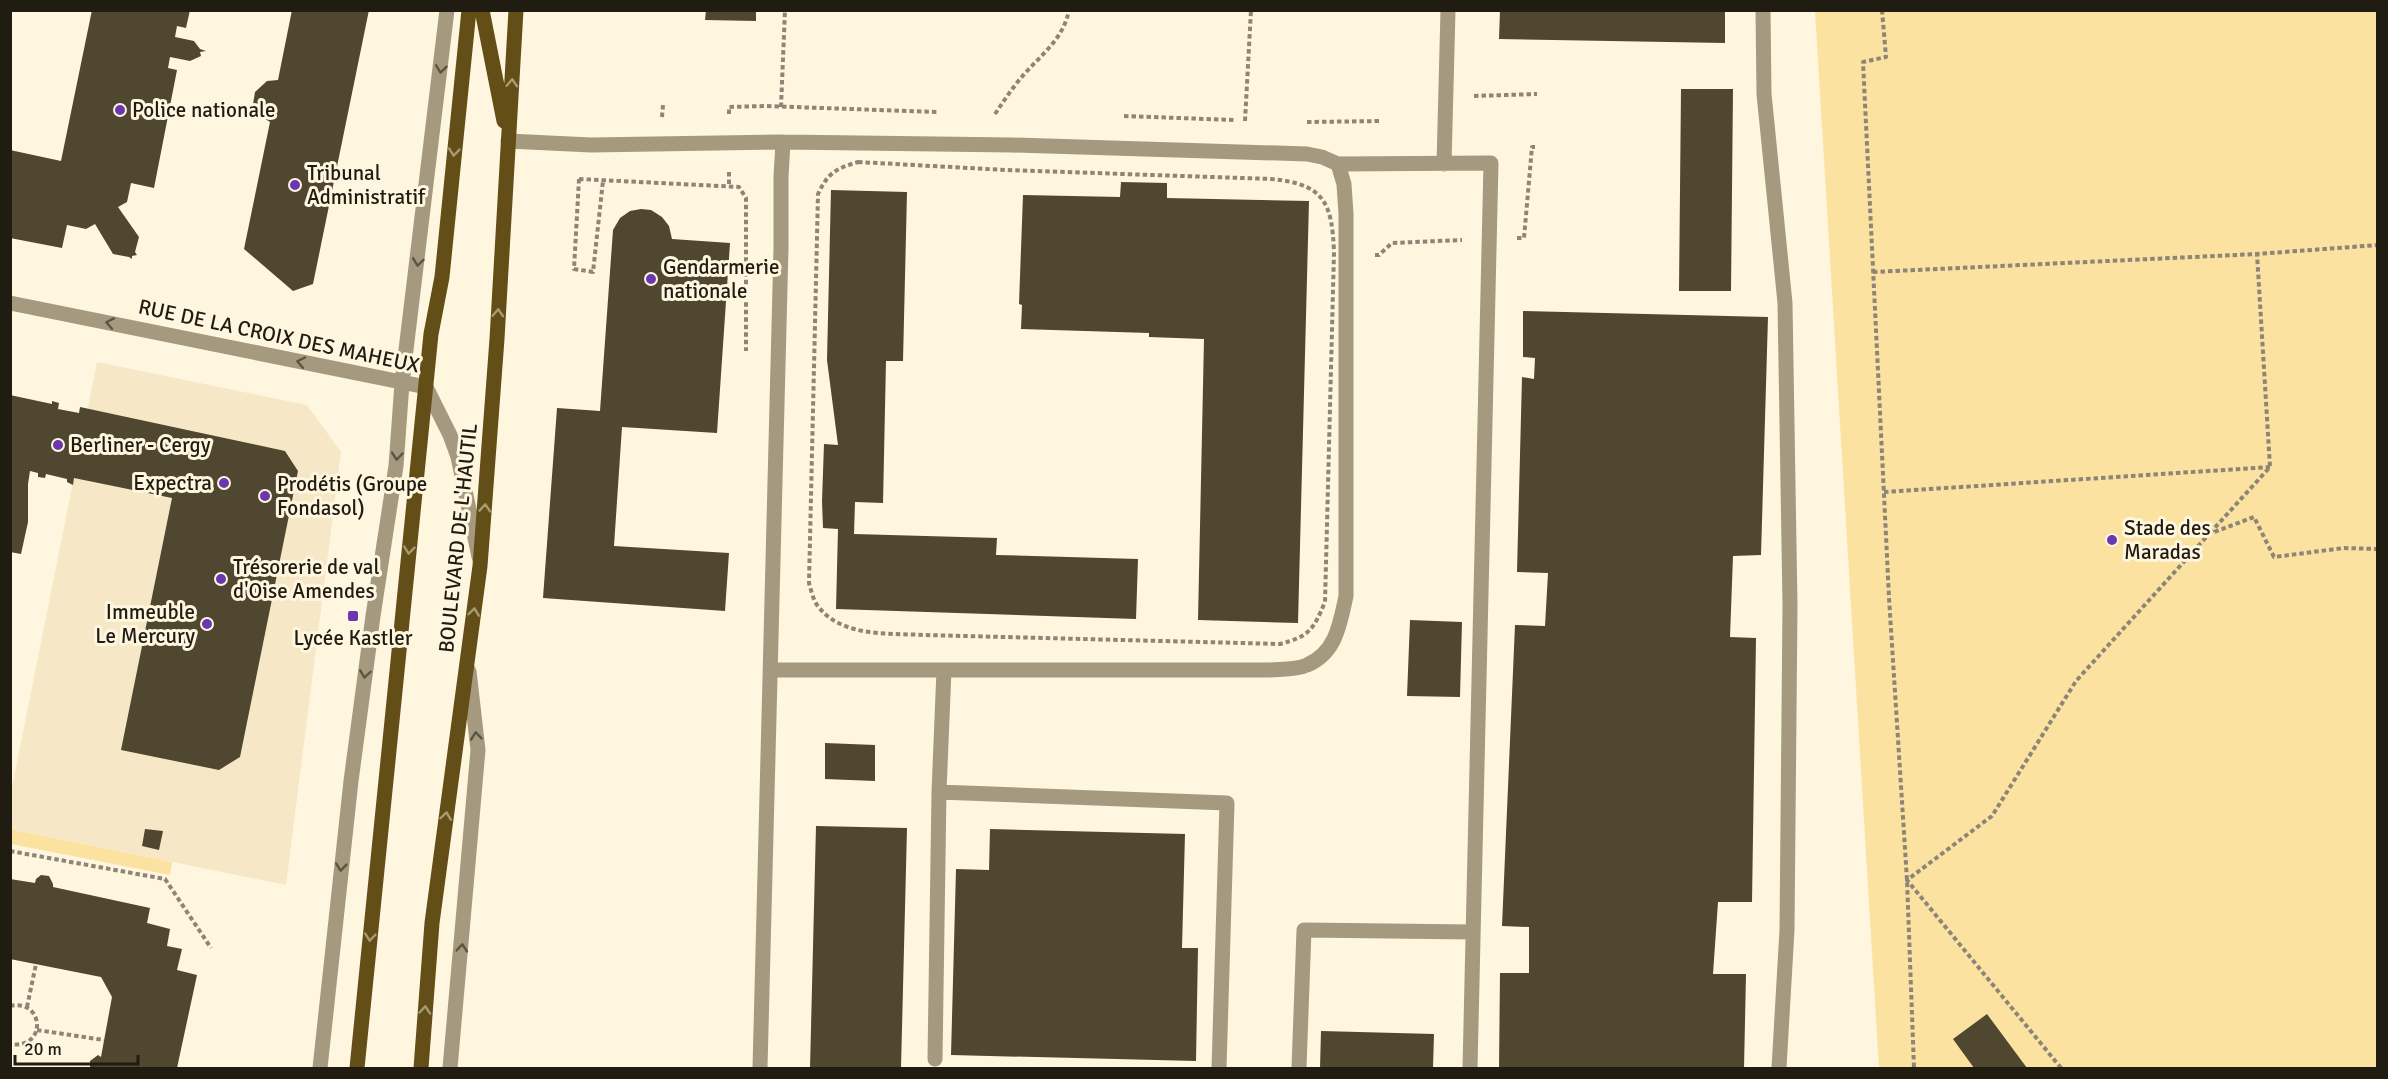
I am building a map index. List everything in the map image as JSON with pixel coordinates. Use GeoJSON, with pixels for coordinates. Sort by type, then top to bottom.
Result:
{"type":"FeatureCollection","features":[{"type":"Feature","properties":{"kind":"main road"},"geometry":{"type":"LineString","coordinates":[[357,1067],[431,334],[442,277],[469,10]]}},
{"type":"Feature","properties":{"kind":"main road"},"geometry":{"type":"LineString","coordinates":[[482,10],[508,141]]}},
{"type":"Feature","properties":{"kind":"main road","name":"BOULEVARD DE L'HAUTIL"},"geometry":{"type":"LineString","coordinates":[[420,1068],[432,923],[480,566],[516,10]]}},
{"type":"Feature","properties":{"kind":"street"},"geometry":{"type":"LineString","coordinates":[[320,1068],[351,781],[396,466],[402,383],[447,10]]}},
{"type":"Feature","properties":{"kind":"street"},"geometry":{"type":"LineString","coordinates":[[1444,164],[1448,10]]}},
{"type":"Feature","properties":{"kind":"street"},"geometry":{"type":"LineString","coordinates":[[1763,10],[1764,94],[1786,326],[1790,604],[1787,918],[1779,1068]]}},
{"type":"Feature","properties":{"kind":"street"},"geometry":{"type":"LineString","coordinates":[[508,141],[581,145],[783,142],[1012,145],[1285,153],[1322,157],[1338,165],[1491,163],[1470,1068]]}},
{"type":"Feature","properties":{"kind":"street"},"geometry":{"type":"LineString","coordinates":[[760,1068],[783,142]]}},
{"type":"Feature","properties":{"kind":"street"},"geometry":{"type":"LineString","coordinates":[[771,670],[1270,670],[1306,666],[1329,651],[1340,624],[1346,596],[1340,254],[1344,184],[1338,165]]}},
{"type":"Feature","properties":{"kind":"street","name":"RUE DE LA CROIX DES MAHEUX"},"geometry":{"type":"LineString","coordinates":[[10,303],[426,387],[450,435],[458,457],[480,566]]}},
{"type":"Feature","properties":{"kind":"street"},"geometry":{"type":"LineString","coordinates":[[450,1068],[478,750],[467,658]]}},
{"type":"Feature","properties":{"kind":"street"},"geometry":{"type":"LineString","coordinates":[[935,1059],[939,792],[944,670]]}},
{"type":"Feature","properties":{"kind":"street"},"geometry":{"type":"LineString","coordinates":[[939,792],[1227,803],[1219,1068]]}},
{"type":"Feature","properties":{"kind":"street"},"geometry":{"type":"LineString","coordinates":[[1299,1068],[1304,930],[1473,932]]}},
{"type":"Feature","properties":{"kind":"path"},"geometry":{"type":"LineString","coordinates":[[781,107],[784,10]]}},
{"type":"Feature","properties":{"kind":"path"},"geometry":{"type":"LineString","coordinates":[[995,114],[1020,78],[1046,54],[1066,22],[1069,10]]}},
{"type":"Feature","properties":{"kind":"path"},"geometry":{"type":"LineString","coordinates":[[1245,121],[1251,10]]}},
{"type":"Feature","properties":{"kind":"path"},"geometry":{"type":"LineString","coordinates":[[1882,10],[1886,57],[1863,62],[1884,492],[1907,880],[1914,1068]]}},
{"type":"Feature","properties":{"kind":"path"},"geometry":{"type":"LineString","coordinates":[[1446,97],[1537,94]]}},
{"type":"Feature","properties":{"kind":"path"},"geometry":{"type":"LineString","coordinates":[[581,145],[574,269],[592,272],[603,182]]}},
{"type":"Feature","properties":{"kind":"path"},"geometry":{"type":"LineString","coordinates":[[1340,254],[1379,255],[1392,243],[1524,238],[1532,147],[1535,147]]}},
{"type":"Feature","properties":{"kind":"path"},"geometry":{"type":"LineString","coordinates":[[858,162],[1298,182],[1318,194],[1326,206],[1333,222],[1340,254],[1325,602],[1315,624],[1301,638],[1280,644],[878,633],[848,628],[828,618],[815,603],[809,584],[818,194],[826,178],[840,167],[858,162]]}},
{"type":"Feature","properties":{"kind":"path"},"geometry":{"type":"LineString","coordinates":[[579,179],[603,182],[740,187],[746,198],[746,354]]}},
{"type":"Feature","properties":{"kind":"path"},"geometry":{"type":"LineString","coordinates":[[1874,272],[2257,255],[2378,245]]}},
{"type":"Feature","properties":{"kind":"path"},"geometry":{"type":"LineString","coordinates":[[1907,880],[1992,816],[2076,681],[2270,467],[2257,255]]}},
{"type":"Feature","properties":{"kind":"path"},"geometry":{"type":"LineString","coordinates":[[1884,492],[2270,467]]}},
{"type":"Feature","properties":{"kind":"path"},"geometry":{"type":"LineString","coordinates":[[2209,534],[2254,517],[2274,557],[2344,548],[2378,549]]}},
{"type":"Feature","properties":{"kind":"path"},"geometry":{"type":"LineString","coordinates":[[10,851],[165,879],[211,948]]}},
{"type":"Feature","properties":{"kind":"path"},"geometry":{"type":"LineString","coordinates":[[1907,880],[2061,1068]]}},
{"type":"Feature","properties":{"kind":"path"},"geometry":{"type":"LineString","coordinates":[[27,1007],[36,964]]}},
{"type":"Feature","properties":{"kind":"path"},"geometry":{"type":"LineString","coordinates":[[10,1006],[20,1004],[27,1007],[36,1017],[37,1030],[30,1041],[11,1046]]}},
{"type":"Feature","properties":{"kind":"path"},"geometry":{"type":"LineString","coordinates":[[37,1030],[104,1040]]}},
{"type":"Feature","properties":{"kind":"shaded area","name":"Stade des Maradas"},"geometry":{"type":"Polygon","coordinates":[[[1815,11],[2377,11],[2377,1068],[1879,1068],[1815,11]]]}},
{"type":"Feature","properties":{"kind":"shaded area"},"geometry":{"type":"Polygon","coordinates":[[[97,362],[307,405],[341,452],[286,885],[11,829],[11,792],[97,362]]]}},
{"type":"Feature","properties":{"kind":"shaded area"},"geometry":{"type":"Polygon","coordinates":[[[10,829],[172,862],[170,875],[11,844],[10,829]]]}},
{"type":"Feature","properties":{"kind":"building","name":"Police nationale"},"geometry":{"type":"Polygon","coordinates":[[[92,10],[190,10],[186,28],[177,26],[175,37],[194,41],[200,49],[206,51],[200,52],[201,56],[190,61],[170,57],[168,68],[177,70],[154,188],[131,183],[127,202],[118,207],[139,237],[135,252],[137,255],[132,256],[132,259],[113,254],[95,224],[86,229],[67,225],[62,248],[10,238],[10,150],[61,161],[92,10]]]}},
{"type":"Feature","properties":{"kind":"building","name":"Tribunal Administratif"},"geometry":{"type":"Polygon","coordinates":[[[292,10],[369,10],[313,284],[293,291],[244,249],[270,122],[259,115],[253,104],[255,92],[267,81],[278,80],[292,10]]]}},
{"type":"Feature","properties":{"kind":"building"},"geometry":{"type":"Polygon","coordinates":[[[706,10],[756,10],[756,21],[705,20],[706,10]]]}},
{"type":"Feature","properties":{"kind":"building"},"geometry":{"type":"Polygon","coordinates":[[[1500,10],[1725,10],[1725,43],[1499,39],[1500,10]]]}},
{"type":"Feature","properties":{"kind":"building"},"geometry":{"type":"Polygon","coordinates":[[[1681,89],[1733,89],[1731,291],[1679,291],[1681,89]]]}},
{"type":"Feature","properties":{"kind":"building"},"geometry":{"type":"Polygon","coordinates":[[[1121,182],[1167,183],[1167,198],[1309,201],[1298,623],[1198,620],[1204,339],[1149,337],[1149,333],[1021,329],[1022,305],[1019,304],[1023,195],[1120,197],[1121,182]]]}},
{"type":"Feature","properties":{"kind":"building"},"geometry":{"type":"Polygon","coordinates":[[[831,190],[907,192],[903,361],[886,361],[883,503],[855,502],[854,534],[997,538],[996,555],[1138,559],[1136,619],[836,609],[838,529],[823,528],[822,501],[824,444],[838,445],[827,360],[831,190]]]}},
{"type":"Feature","properties":{"kind":"building"},"geometry":{"type":"Polygon","coordinates":[[[651,210],[662,217],[669,226],[672,239],[730,243],[717,433],[622,427],[614,546],[729,553],[725,611],[543,598],[557,408],[600,411],[613,230],[620,218],[630,211],[651,210]]]}},
{"type":"Feature","properties":{"kind":"building"},"geometry":{"type":"Polygon","coordinates":[[[1523,311],[1768,317],[1761,555],[1733,556],[1730,637],[1756,638],[1752,902],[1718,902],[1713,974],[1746,974],[1744,1068],[1499,1068],[1500,973],[1529,973],[1529,927],[1502,926],[1515,625],[1545,626],[1548,573],[1517,572],[1522,377],[1534,379],[1535,358],[1523,357],[1523,311]]]}},
{"type":"Feature","properties":{"kind":"building","name":"Immeuble Le Mercury"},"geometry":{"type":"Polygon","coordinates":[[[10,395],[52,404],[52,401],[59,403],[58,409],[79,413],[80,407],[285,451],[298,471],[240,757],[219,770],[121,750],[172,498],[74,478],[73,485],[67,482],[67,479],[46,474],[45,478],[38,477],[38,473],[30,471],[28,522],[21,554],[10,552],[10,395]]]}},
{"type":"Feature","properties":{"kind":"building"},"geometry":{"type":"Polygon","coordinates":[[[1410,620],[1462,622],[1460,697],[1407,696],[1410,620]]]}},
{"type":"Feature","properties":{"kind":"building"},"geometry":{"type":"Polygon","coordinates":[[[825,743],[875,745],[875,781],[825,779],[825,743]]]}},
{"type":"Feature","properties":{"kind":"building"},"geometry":{"type":"Polygon","coordinates":[[[816,826],[907,828],[901,1068],[810,1068],[816,826]]]}},
{"type":"Feature","properties":{"kind":"building"},"geometry":{"type":"Polygon","coordinates":[[[145,829],[163,831],[159,850],[142,846],[145,829]]]}},
{"type":"Feature","properties":{"kind":"building"},"geometry":{"type":"Polygon","coordinates":[[[990,829],[1185,834],[1182,948],[1198,948],[1196,1061],[951,1055],[956,869],[989,870],[990,829]]]}},
{"type":"Feature","properties":{"kind":"building"},"geometry":{"type":"Polygon","coordinates":[[[41,875],[49,876],[53,887],[150,908],[147,923],[170,929],[167,946],[182,949],[177,970],[197,975],[177,1068],[90,1068],[90,1061],[98,1055],[101,1057],[112,997],[101,977],[10,959],[10,879],[35,883],[41,875]]]}},
{"type":"Feature","properties":{"kind":"building"},"geometry":{"type":"Polygon","coordinates":[[[1987,1014],[2027,1068],[1974,1068],[1953,1039],[1987,1014]]]}},
{"type":"Feature","properties":{"kind":"building"},"geometry":{"type":"Polygon","coordinates":[[[1321,1031],[1434,1034],[1433,1068],[1320,1068],[1321,1031]]]}},
{"type":"Feature","properties":{"kind":"place","name":"Police nationale"},"geometry":{"type":"Point","coordinates":[120,110]}},
{"type":"Feature","properties":{"kind":"place","name":"Tribunal Administratif"},"geometry":{"type":"Point","coordinates":[295,185]}},
{"type":"Feature","properties":{"kind":"place","name":"Gendarmerie nationale"},"geometry":{"type":"Point","coordinates":[651,279]}},
{"type":"Feature","properties":{"kind":"place","name":"Berliner - Cergy"},"geometry":{"type":"Point","coordinates":[58,445]}},
{"type":"Feature","properties":{"kind":"place","name":"Expectra"},"geometry":{"type":"Point","coordinates":[224,483]}},
{"type":"Feature","properties":{"kind":"place","name":"Prodétis (Groupe Fondasol)"},"geometry":{"type":"Point","coordinates":[265,496]}},
{"type":"Feature","properties":{"kind":"place","name":"Stade des Maradas"},"geometry":{"type":"Point","coordinates":[2112,540]}},
{"type":"Feature","properties":{"kind":"place","name":"Trésorerie de val d'Oise Amendes"},"geometry":{"type":"Point","coordinates":[221,579]}},
{"type":"Feature","properties":{"kind":"place","name":"Lycée Kastler"},"geometry":{"type":"Point","coordinates":[353,616]}},
{"type":"Feature","properties":{"kind":"place","name":"Immeuble Le Mercury"},"geometry":{"type":"Point","coordinates":[207,624]}}]}
